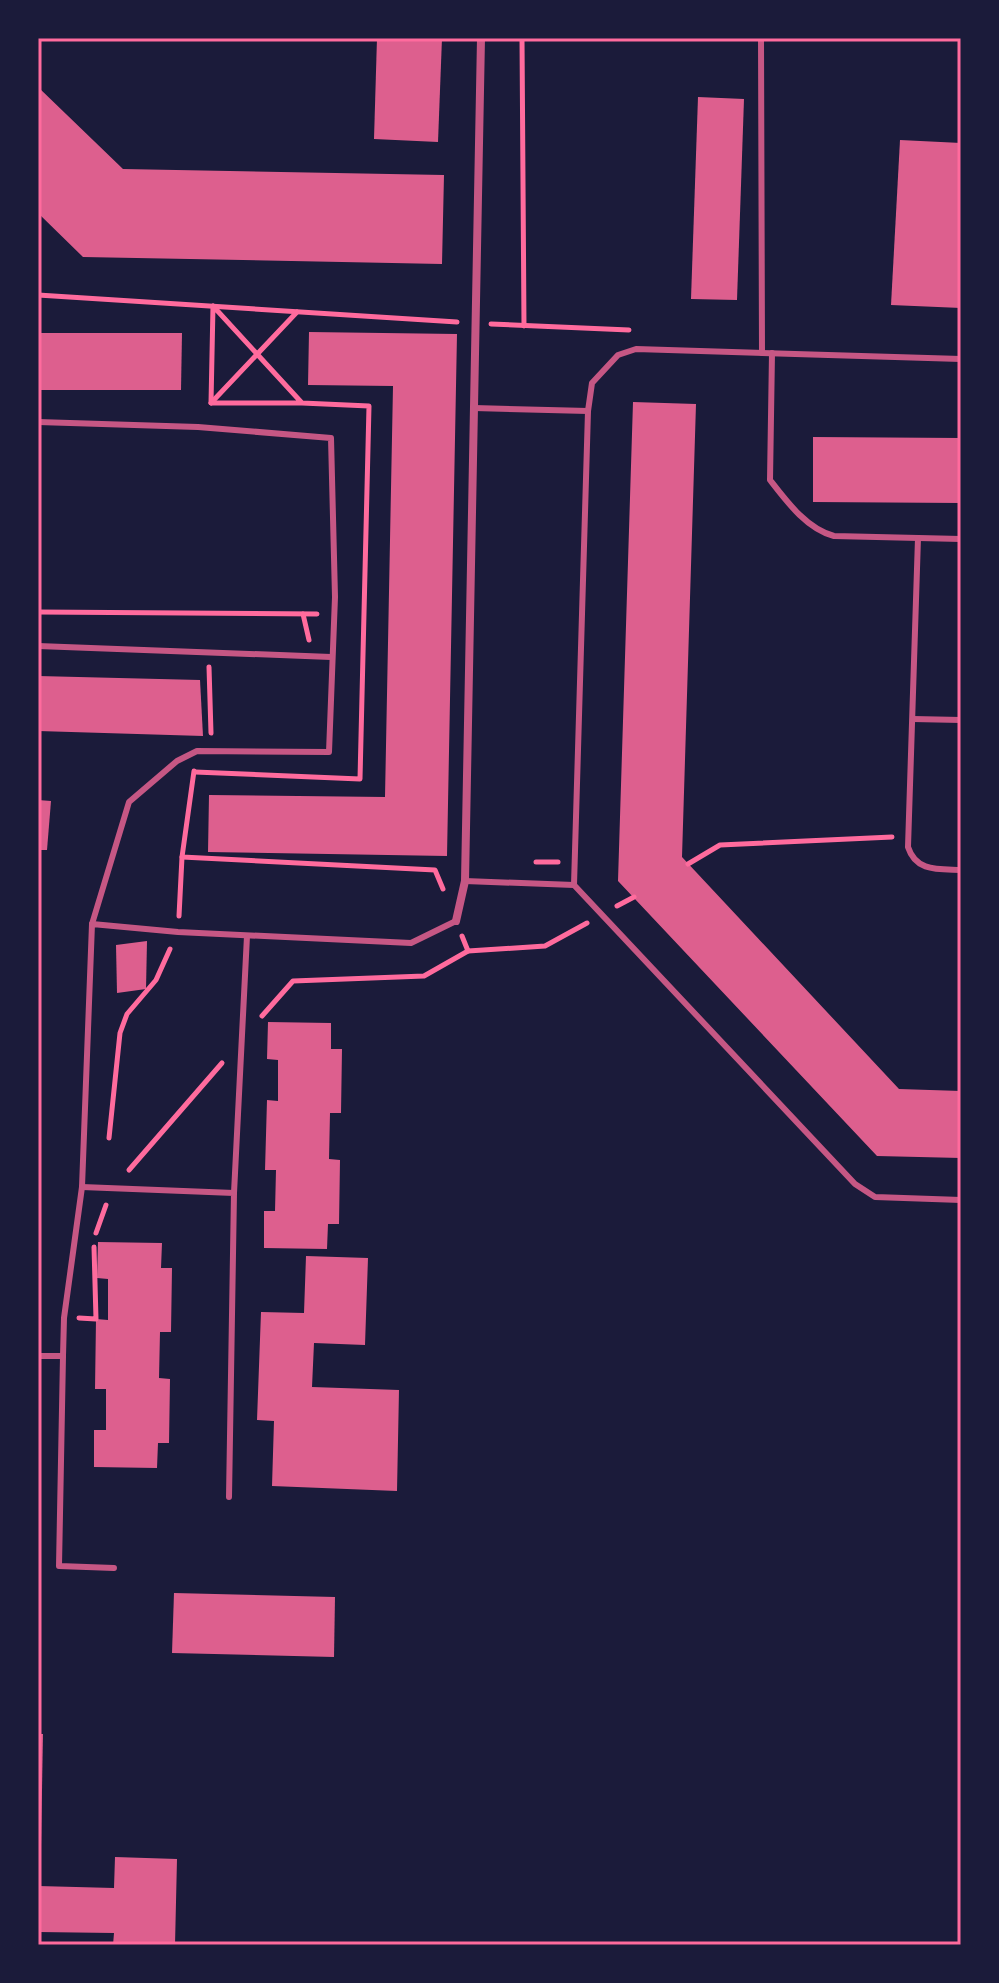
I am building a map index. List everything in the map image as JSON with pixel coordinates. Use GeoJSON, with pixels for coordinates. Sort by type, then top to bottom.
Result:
{"type":"FeatureCollection","features":[{"type":"Feature","properties":{"kind":"street"},"geometry":{"type":"LineString","coordinates":[[456,921],[465,881],[481,38]]}},
{"type":"Feature","properties":{"kind":"lane"},"geometry":{"type":"LineString","coordinates":[[761,38],[762,353]]}},
{"type":"Feature","properties":{"kind":"lane"},"geometry":{"type":"LineString","coordinates":[[961,359],[626,351],[592,383],[588,411],[574,885],[855,1184],[875,1197],[961,1200]]}},
{"type":"Feature","properties":{"kind":"lane"},"geometry":{"type":"LineString","coordinates":[[772,353],[770,480],[811,526],[821,533],[834,536],[961,539]]}},
{"type":"Feature","properties":{"kind":"lane"},"geometry":{"type":"LineString","coordinates":[[474,408],[588,411]]}},
{"type":"Feature","properties":{"kind":"lane"},"geometry":{"type":"LineString","coordinates":[[38,422],[198,427],[331,438],[334,614],[329,752],[197,751],[177,761],[129,802],[92,924],[82,1187],[64,1318],[59,1566],[114,1568]]}},
{"type":"Feature","properties":{"kind":"lane"},"geometry":{"type":"LineString","coordinates":[[918,538],[908,847],[912,859],[921,866],[961,870]]}},
{"type":"Feature","properties":{"kind":"lane"},"geometry":{"type":"LineString","coordinates":[[38,646],[331,657]]}},
{"type":"Feature","properties":{"kind":"lane"},"geometry":{"type":"LineString","coordinates":[[913,719],[961,720]]}},
{"type":"Feature","properties":{"kind":"lane"},"geometry":{"type":"LineString","coordinates":[[465,881],[574,885]]}},
{"type":"Feature","properties":{"kind":"lane"},"geometry":{"type":"LineString","coordinates":[[92,924],[178,932],[411,943],[456,921]]}},
{"type":"Feature","properties":{"kind":"lane"},"geometry":{"type":"LineString","coordinates":[[229,1497],[234,1193],[247,936]]}},
{"type":"Feature","properties":{"kind":"lane"},"geometry":{"type":"LineString","coordinates":[[82,1187],[234,1193]]}},
{"type":"Feature","properties":{"kind":"lane"},"geometry":{"type":"LineString","coordinates":[[38,1356],[63,1356]]}},
{"type":"Feature","properties":{"kind":"path"},"geometry":{"type":"LineString","coordinates":[[522,38],[524,326]]}},
{"type":"Feature","properties":{"kind":"path"},"geometry":{"type":"LineString","coordinates":[[38,295],[635,331]]}},
{"type":"Feature","properties":{"kind":"path"},"geometry":{"type":"LineString","coordinates":[[213,306],[302,403]]}},
{"type":"Feature","properties":{"kind":"path"},"geometry":{"type":"LineString","coordinates":[[211,403],[213,306]]}},
{"type":"Feature","properties":{"kind":"path"},"geometry":{"type":"LineString","coordinates":[[211,403],[297,312]]}},
{"type":"Feature","properties":{"kind":"path"},"geometry":{"type":"LineString","coordinates":[[194,772],[360,779],[369,406],[211,403]]}},
{"type":"Feature","properties":{"kind":"path"},"geometry":{"type":"LineString","coordinates":[[38,612],[334,614]]}},
{"type":"Feature","properties":{"kind":"path"},"geometry":{"type":"LineString","coordinates":[[109,1138],[120,1033],[127,1014],[156,980],[178,932],[182,857],[197,751],[211,741],[208,659]]}},
{"type":"Feature","properties":{"kind":"path"},"geometry":{"type":"LineString","coordinates":[[688,864],[720,845],[909,836]]}},
{"type":"Feature","properties":{"kind":"path"},"geometry":{"type":"LineString","coordinates":[[182,857],[435,870],[468,951],[545,946],[634,897]]}},
{"type":"Feature","properties":{"kind":"building"},"geometry":{"type":"Polygon","coordinates":[[[377,38],[442,38],[438,142],[374,139],[377,38]]]}},
{"type":"Feature","properties":{"kind":"building"},"geometry":{"type":"Polygon","coordinates":[[[38,87],[123,169],[444,175],[442,264],[83,257],[38,213],[38,87]]]}},
{"type":"Feature","properties":{"kind":"building"},"geometry":{"type":"Polygon","coordinates":[[[698,97],[744,99],[737,300],[691,299],[698,97]]]}},
{"type":"Feature","properties":{"kind":"building"},"geometry":{"type":"Polygon","coordinates":[[[900,140],[961,143],[961,308],[891,305],[900,140]]]}},
{"type":"Feature","properties":{"kind":"building"},"geometry":{"type":"Polygon","coordinates":[[[309,332],[457,334],[447,856],[208,852],[209,795],[385,797],[393,386],[308,385],[309,332]]]}},
{"type":"Feature","properties":{"kind":"building"},"geometry":{"type":"Polygon","coordinates":[[[38,333],[182,333],[181,390],[38,390],[38,333]]]}},
{"type":"Feature","properties":{"kind":"building"},"geometry":{"type":"Polygon","coordinates":[[[633,402],[696,404],[682,857],[899,1089],[961,1091],[961,1158],[877,1156],[618,881],[633,402]]]}},
{"type":"Feature","properties":{"kind":"building"},"geometry":{"type":"Polygon","coordinates":[[[813,437],[961,438],[961,503],[813,502],[813,437]]]}},
{"type":"Feature","properties":{"kind":"building"},"geometry":{"type":"Polygon","coordinates":[[[38,676],[200,680],[203,736],[38,731],[38,676]]]}},
{"type":"Feature","properties":{"kind":"building"},"geometry":{"type":"Polygon","coordinates":[[[38,800],[51,801],[47,850],[38,850],[38,800]]]}},
{"type":"Feature","properties":{"kind":"building"},"geometry":{"type":"Polygon","coordinates":[[[147,941],[146,989],[117,993],[116,945],[147,941]]]}},
{"type":"Feature","properties":{"kind":"building"},"geometry":{"type":"Polygon","coordinates":[[[268,1022],[331,1023],[331,1049],[342,1049],[341,1113],[330,1113],[329,1159],[340,1160],[339,1224],[328,1224],[327,1249],[264,1248],[264,1211],[275,1211],[276,1170],[265,1170],[267,1100],[278,1101],[278,1060],[267,1059],[268,1022]]]}},
{"type":"Feature","properties":{"kind":"building"},"geometry":{"type":"Polygon","coordinates":[[[98,1242],[162,1243],[161,1268],[172,1268],[171,1332],[160,1332],[159,1378],[170,1379],[169,1443],[158,1443],[157,1468],[94,1467],[94,1430],[106,1430],[106,1389],[95,1389],[96,1319],[108,1320],[108,1279],[97,1278],[98,1242]]]}},
{"type":"Feature","properties":{"kind":"building"},"geometry":{"type":"Polygon","coordinates":[[[306,1256],[368,1258],[365,1345],[314,1343],[312,1387],[399,1390],[397,1491],[272,1486],[274,1421],[257,1420],[261,1312],[304,1313],[306,1256]]]}},
{"type":"Feature","properties":{"kind":"building"},"geometry":{"type":"Polygon","coordinates":[[[174,1593],[335,1597],[334,1657],[172,1653],[174,1593]]]}},
{"type":"Feature","properties":{"kind":"building"},"geometry":{"type":"Polygon","coordinates":[[[38,1734],[43,1734],[41,1846],[38,1846],[38,1734]]]}},
{"type":"Feature","properties":{"kind":"building"},"geometry":{"type":"Polygon","coordinates":[[[115,1857],[177,1859],[175,1945],[113,1945],[114,1933],[38,1932],[38,1886],[114,1888],[115,1857]]]}}]}
